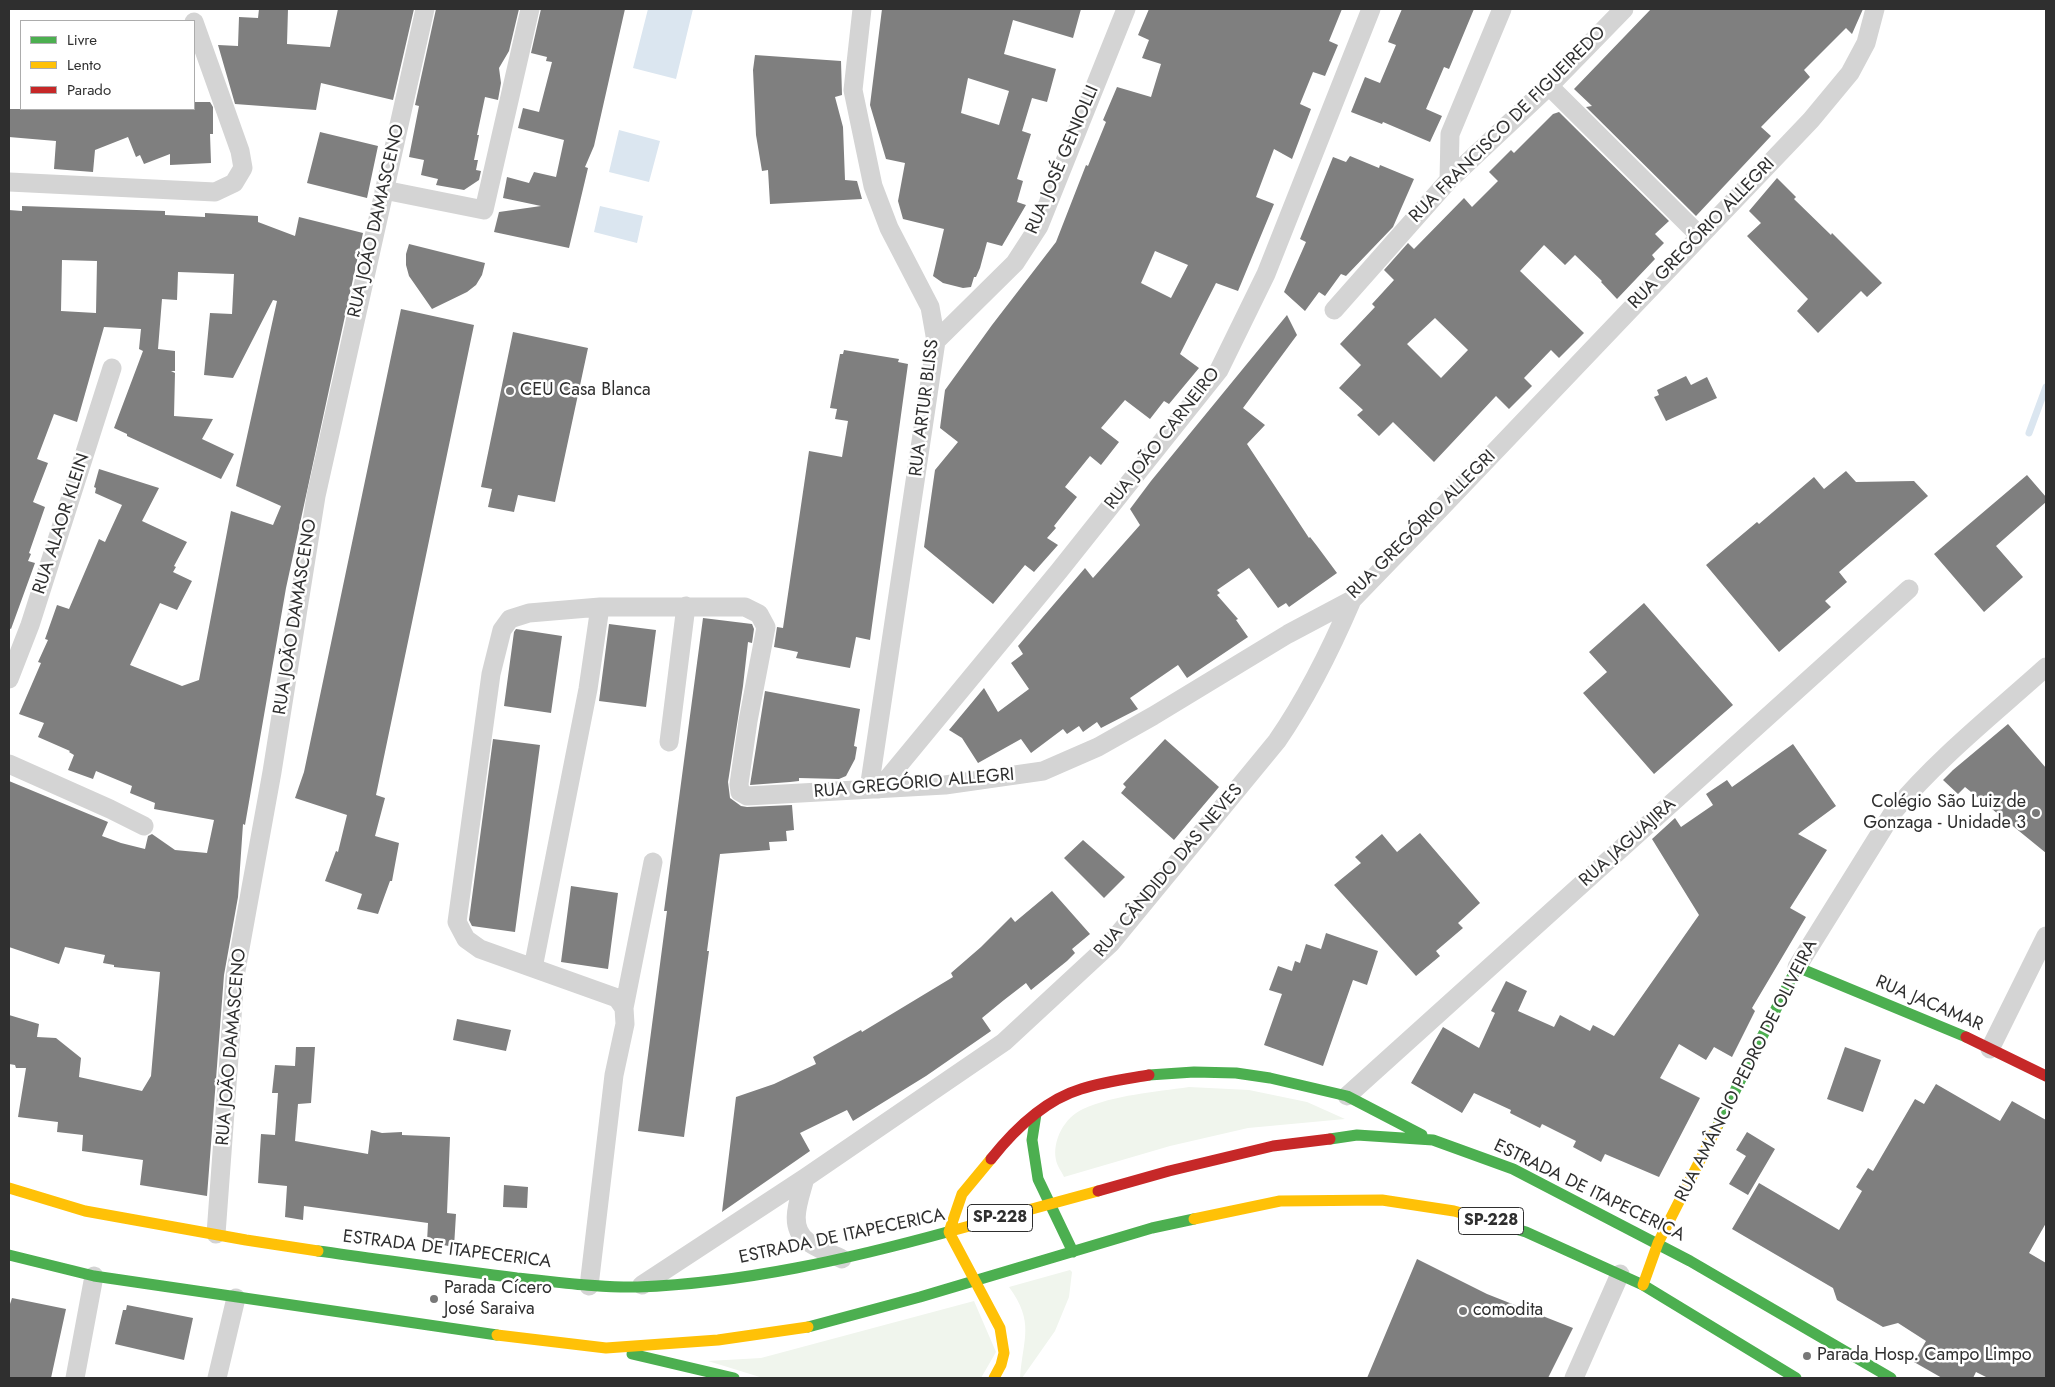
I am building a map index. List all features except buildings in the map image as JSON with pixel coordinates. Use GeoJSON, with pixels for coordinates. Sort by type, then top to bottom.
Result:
{"type":"FeatureCollection","features":[{"type":"Feature","properties":{"kind":"main road","name":"RUA JACAMAR"},"geometry":{"type":"LineString","coordinates":[[1797,968],[1948,1028],[2046,1076]]}},
{"type":"Feature","properties":{"kind":"main road","name":"RUA AMÂNCIO PEDRO DE OLIVEIRA"},"geometry":{"type":"LineString","coordinates":[[1643,1285],[1658,1243],[1797,968]]}},
{"type":"Feature","properties":{"kind":"main road"},"geometry":{"type":"LineString","coordinates":[[994,1378],[1000,1370],[1004,1358],[1004,1344],[1000,1324],[973,1279],[949,1232],[962,1194],[1005,1141],[1036,1114],[1061,1097],[1080,1089],[1106,1082],[1159,1074],[1194,1072],[1236,1073],[1347,1096],[1433,1140]]}},
{"type":"Feature","properties":{"kind":"main road"},"geometry":{"type":"LineString","coordinates":[[1036,1114],[1032,1140],[1038,1179],[1074,1252]]}},
{"type":"Feature","properties":{"kind":"main road","name":"ESTRADA DE ITAPECERICA"},"geometry":{"type":"LineString","coordinates":[[9,1188],[85,1211],[216,1234],[438,1268],[589,1286],[638,1287],[731,1279],[842,1259],[949,1232],[1169,1171],[1274,1146],[1357,1135],[1433,1140],[1513,1169],[1658,1243],[1892,1378]]}},
{"type":"Feature","properties":{"kind":"main road","name":"SP-228"},"geometry":{"type":"LineString","coordinates":[[9,1255],[94,1276],[469,1332],[606,1348],[718,1340],[812,1326],[1152,1228],[1280,1201],[1382,1200],[1454,1210],[1526,1232],[1643,1285],[1796,1378]]}},
{"type":"Feature","properties":{"kind":"main road"},"geometry":{"type":"LineString","coordinates":[[606,1348],[734,1378]]}},
{"type":"Feature","properties":{"kind":"street","name":"RUA JOÃO DAMASCENO"},"geometry":{"type":"LineString","coordinates":[[216,1234],[235,976],[272,772],[316,496],[425,9]]}},
{"type":"Feature","properties":{"kind":"street"},"geometry":{"type":"LineString","coordinates":[[384,190],[484,210],[530,9]]}},
{"type":"Feature","properties":{"kind":"street","name":"RUA ARTUR BLISS"},"geometry":{"type":"LineString","coordinates":[[862,9],[853,90],[873,186],[889,228],[930,307],[936,340],[874,789]]}},
{"type":"Feature","properties":{"kind":"street","name":"RUA JOSÉ GENIOLLI"},"geometry":{"type":"LineString","coordinates":[[936,340],[1015,263],[1039,226],[1126,9]]}},
{"type":"Feature","properties":{"kind":"street","name":"RUA JOÃO CARNEIRO"},"geometry":{"type":"LineString","coordinates":[[874,789],[1059,571],[1218,370],[1266,274],[1371,9]]}},
{"type":"Feature","properties":{"kind":"street"},"geometry":{"type":"LineString","coordinates":[[1449,180],[1450,134],[1502,9]]}},
{"type":"Feature","properties":{"kind":"street","name":"RUA FRANCISCO DE FIGUEIREDO"},"geometry":{"type":"LineString","coordinates":[[1334,310],[1449,180],[1549,86],[1624,9]]}},
{"type":"Feature","properties":{"kind":"street","name":"RUA GREGÓRIO ALLEGRI"},"geometry":{"type":"LineString","coordinates":[[686,606],[745,607],[759,614],[766,627],[738,784],[740,792],[747,796],[945,785],[1029,774],[1043,771],[1071,760],[1153,716],[1288,634],[1352,600],[1811,120],[1850,73],[1866,43],[1875,9]]}},
{"type":"Feature","properties":{"kind":"street"},"geometry":{"type":"LineString","coordinates":[[9,182],[215,192],[234,184],[243,168],[240,151],[195,25]]}},
{"type":"Feature","properties":{"kind":"street"},"geometry":{"type":"LineString","coordinates":[[1549,86],[1700,236]]}},
{"type":"Feature","properties":{"kind":"street","name":"RUA ALAOR KLEIN"},"geometry":{"type":"LineString","coordinates":[[9,679],[30,625],[112,368]]}},
{"type":"Feature","properties":{"kind":"street","name":"RUA JAGUAJIRA"},"geometry":{"type":"LineString","coordinates":[[1347,1096],[1909,589]]}},
{"type":"Feature","properties":{"kind":"street","name":"RUA CÂNDIDO DAS NEVES"},"geometry":{"type":"LineString","coordinates":[[638,1287],[805,1178],[1004,1042],[1111,943],[1277,741],[1298,710],[1332,648],[1352,600]]}},
{"type":"Feature","properties":{"kind":"street"},"geometry":{"type":"LineString","coordinates":[[624,1008],[617,998],[480,949],[466,939],[457,922],[491,674],[502,630],[510,619],[529,613],[600,607],[686,606],[669,742]]}},
{"type":"Feature","properties":{"kind":"street"},"geometry":{"type":"LineString","coordinates":[[533,968],[588,689],[600,607]]}},
{"type":"Feature","properties":{"kind":"street","name":"RUA AMÂNCIO PEDRO DE OLIVEIRA"},"geometry":{"type":"LineString","coordinates":[[1797,968],[1894,811],[1909,793],[1947,756],[2046,667]]}},
{"type":"Feature","properties":{"kind":"street"},"geometry":{"type":"LineString","coordinates":[[9,764],[144,826]]}},
{"type":"Feature","properties":{"kind":"street"},"geometry":{"type":"LineString","coordinates":[[589,1286],[614,1075],[625,1024],[624,1008],[653,862]]}},
{"type":"Feature","properties":{"kind":"street"},"geometry":{"type":"LineString","coordinates":[[1990,1049],[2046,936]]}},
{"type":"Feature","properties":{"kind":"street"},"geometry":{"type":"LineString","coordinates":[[805,1178],[796,1222],[799,1233],[807,1242],[842,1259]]}},
{"type":"Feature","properties":{"kind":"street"},"geometry":{"type":"LineString","coordinates":[[1574,1378],[1620,1274]]}},
{"type":"Feature","properties":{"kind":"street"},"geometry":{"type":"LineString","coordinates":[[74,1378],[94,1276]]}},
{"type":"Feature","properties":{"kind":"street"},"geometry":{"type":"LineString","coordinates":[[217,1378],[236,1298]]}},
{"type":"Feature","properties":{"kind":"shaded area"},"geometry":{"type":"Polygon","coordinates":[[[648,9],[693,9],[676,79],[633,68],[648,9]]]}},
{"type":"Feature","properties":{"kind":"shaded area"},"geometry":{"type":"Polygon","coordinates":[[[619,130],[660,141],[649,182],[609,172],[619,130]]]}},
{"type":"Feature","properties":{"kind":"shaded area"},"geometry":{"type":"Polygon","coordinates":[[[600,206],[643,216],[637,243],[594,232],[600,206]]]}},
{"type":"Feature","properties":{"kind":"shaded area"},"geometry":{"type":"Polygon","coordinates":[[[1189,1087],[1249,1090],[1307,1102],[1345,1119],[1248,1128],[1170,1146],[1064,1177],[1057,1162],[1056,1145],[1065,1123],[1077,1113],[1108,1100],[1189,1087]]]}},
{"type":"Feature","properties":{"kind":"shaded area"},"geometry":{"type":"Polygon","coordinates":[[[1070,1270],[1072,1272],[1069,1297],[1055,1331],[1022,1378],[1020,1378],[1025,1341],[1025,1321],[1017,1300],[1009,1287],[1070,1270]]]}},
{"type":"Feature","properties":{"kind":"shaded area"},"geometry":{"type":"Polygon","coordinates":[[[974,1301],[996,1352],[981,1378],[763,1378],[708,1361],[761,1358],[974,1301]]]}},
{"type":"Feature","properties":{"kind":"waterway"},"geometry":{"type":"LineString","coordinates":[[2029,433],[2046,387]]}},
{"type":"Feature","properties":{"kind":"traffic: fast"},"geometry":{"type":"LineString","coordinates":[[1717,1127],[1797,967],[1966,1037]]}},
{"type":"Feature","properties":{"kind":"traffic: fast"},"geometry":{"type":"LineString","coordinates":[[1149,1075],[1194,1072],[1236,1073],[1270,1078],[1347,1096],[1422,1135]]}},
{"type":"Feature","properties":{"kind":"traffic: fast"},"geometry":{"type":"LineString","coordinates":[[1036,1114],[1032,1140],[1038,1179],[1073,1252]]}},
{"type":"Feature","properties":{"kind":"traffic: fast"},"geometry":{"type":"LineString","coordinates":[[1330,1139],[1357,1135],[1433,1140],[1513,1169],[1690,1261],[1891,1378]]}},
{"type":"Feature","properties":{"kind":"traffic: fast"},"geometry":{"type":"LineString","coordinates":[[1479,1218],[1526,1232],[1643,1285],[1796,1378]]}},
{"type":"Feature","properties":{"kind":"traffic: fast"},"geometry":{"type":"LineString","coordinates":[[808,1327],[920,1297],[1152,1228],[1194,1219]]}},
{"type":"Feature","properties":{"kind":"traffic: fast"},"geometry":{"type":"LineString","coordinates":[[318,1251],[517,1278],[593,1286],[638,1287],[678,1285],[757,1275],[835,1260],[951,1231]]}},
{"type":"Feature","properties":{"kind":"traffic: fast"},"geometry":{"type":"LineString","coordinates":[[9,1255],[94,1276],[497,1335]]}},
{"type":"Feature","properties":{"kind":"traffic: fast"},"geometry":{"type":"LineString","coordinates":[[632,1354],[734,1378]]}},
{"type":"Feature","properties":{"kind":"traffic: slow"},"geometry":{"type":"LineString","coordinates":[[1643,1285],[1658,1243],[1717,1127]]}},
{"type":"Feature","properties":{"kind":"traffic: slow"},"geometry":{"type":"LineString","coordinates":[[991,1159],[962,1194],[949,1232],[1000,1328],[1004,1353],[1001,1365],[994,1378]]}},
{"type":"Feature","properties":{"kind":"traffic: slow"},"geometry":{"type":"LineString","coordinates":[[9,1188],[85,1211],[318,1251]]}},
{"type":"Feature","properties":{"kind":"traffic: slow"},"geometry":{"type":"LineString","coordinates":[[951,1231],[1098,1191]]}},
{"type":"Feature","properties":{"kind":"traffic: slow"},"geometry":{"type":"LineString","coordinates":[[1194,1219],[1280,1201],[1382,1200],[1454,1211],[1479,1218]]}},
{"type":"Feature","properties":{"kind":"traffic: slow"},"geometry":{"type":"LineString","coordinates":[[497,1335],[606,1348],[718,1340],[808,1327]]}},
{"type":"Feature","properties":{"kind":"traffic: jam"},"geometry":{"type":"LineString","coordinates":[[1966,1037],[2046,1076]]}},
{"type":"Feature","properties":{"kind":"traffic: jam"},"geometry":{"type":"LineString","coordinates":[[991,1159],[1020,1127],[1055,1100],[1081,1089],[1149,1075]]}},
{"type":"Feature","properties":{"kind":"traffic: jam"},"geometry":{"type":"LineString","coordinates":[[1098,1191],[1169,1171],[1273,1146],[1330,1139]]}},
{"type":"Feature","properties":{"kind":"place","name":"CEU Casa Blanca"},"geometry":{"type":"Point","coordinates":[510,391]}},
{"type":"Feature","properties":{"kind":"place","name":"Colégio São Luiz de Gonzaga - Unidade 3"},"geometry":{"type":"Point","coordinates":[2036,813]}},
{"type":"Feature","properties":{"kind":"place","name":"Parada Cícero José Saraiva"},"geometry":{"type":"Point","coordinates":[434,1299]}},
{"type":"Feature","properties":{"kind":"place","name":"comodita"},"geometry":{"type":"Point","coordinates":[1463,1311]}},
{"type":"Feature","properties":{"kind":"place","name":"Parada Hosp. Campo Limpo"},"geometry":{"type":"Point","coordinates":[1807,1356]}}]}
